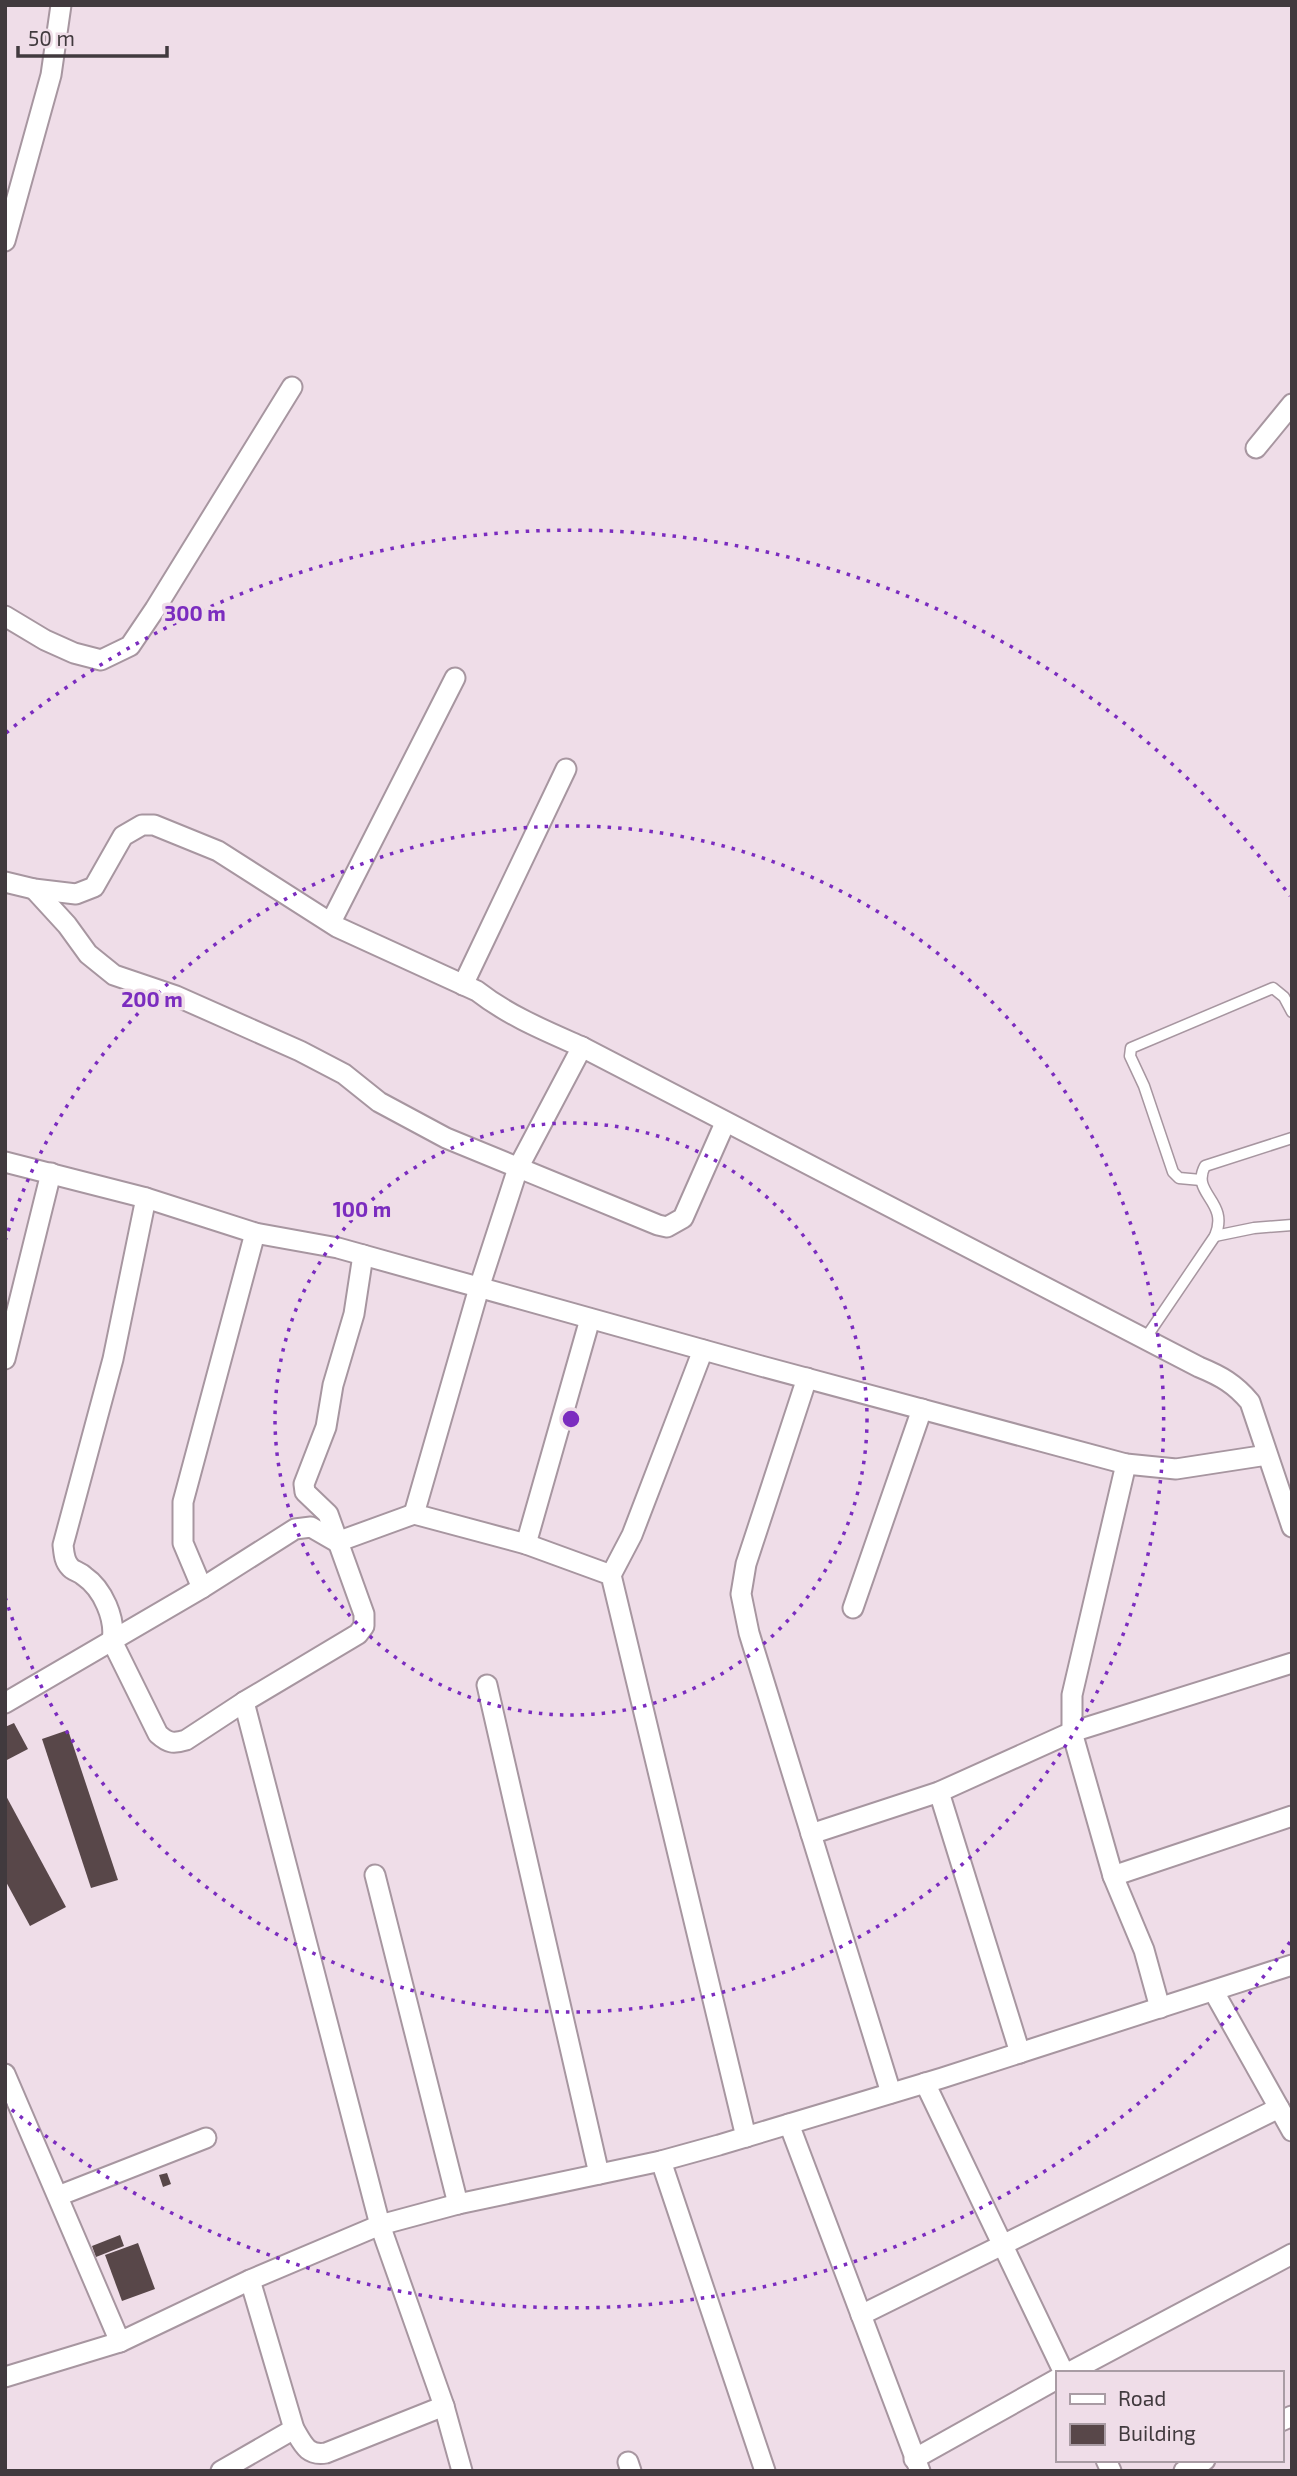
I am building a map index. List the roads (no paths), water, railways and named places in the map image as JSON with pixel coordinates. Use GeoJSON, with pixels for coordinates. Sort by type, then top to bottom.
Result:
{"type":"FeatureCollection","features":[{"type":"Feature","properties":{"kind":"street"},"geometry":{"type":"LineString","coordinates":[[5,240],[51,75],[61,5]]}},
{"type":"Feature","properties":{"kind":"street"},"geometry":{"type":"LineString","coordinates":[[5,616],[45,640],[74,653],[101,660],[130,646],[292,387]]}},
{"type":"Feature","properties":{"kind":"street"},"geometry":{"type":"LineString","coordinates":[[1256,448],[1292,404]]}},
{"type":"Feature","properties":{"kind":"street"},"geometry":{"type":"LineString","coordinates":[[331,922],[455,678]]}},
{"type":"Feature","properties":{"kind":"street"},"geometry":{"type":"LineString","coordinates":[[463,985],[566,769]]}},
{"type":"Feature","properties":{"kind":"street"},"geometry":{"type":"LineString","coordinates":[[5,881],[34,889],[76,894],[94,887],[123,836],[142,825],[154,825],[218,851],[331,922],[477,991],[497,1007],[582,1047],[725,1123],[1223,1377],[1237,1387],[1250,1402],[1292,1527]]}},
{"type":"Feature","properties":{"kind":"street"},"geometry":{"type":"LineString","coordinates":[[34,889],[67,925],[88,954],[114,975],[176,996],[300,1051],[344,1074],[390,1108],[446,1138],[658,1225],[667,1227],[683,1218],[725,1123]]}},
{"type":"Feature","properties":{"kind":"street"},"geometry":{"type":"LineString","coordinates":[[414,1514],[479,1288],[518,1168],[582,1047]]}},
{"type":"Feature","properties":{"kind":"street"},"geometry":{"type":"LineString","coordinates":[[5,1162],[146,1199],[255,1233],[338,1248],[1126,1464],[1176,1469],[1267,1455]]}},
{"type":"Feature","properties":{"kind":"street"},"geometry":{"type":"LineString","coordinates":[[5,1359],[12,1307],[51,1173]]}},
{"type":"Feature","properties":{"kind":"street"},"geometry":{"type":"LineString","coordinates":[[146,1199],[113,1359],[63,1545],[70,1568],[84,1575],[95,1586],[112,1618],[112,1641],[158,1734],[166,1742],[175,1744],[186,1740],[358,1634],[364,1626],[364,1614],[328,1514],[305,1493],[304,1484],[326,1427],[333,1385],[354,1314],[363,1255]]}},
{"type":"Feature","properties":{"kind":"street"},"geometry":{"type":"LineString","coordinates":[[202,1588],[183,1543],[183,1502],[255,1233]]}},
{"type":"Feature","properties":{"kind":"street"},"geometry":{"type":"LineString","coordinates":[[526,1544],[590,1319]]}},
{"type":"Feature","properties":{"kind":"street"},"geometry":{"type":"LineString","coordinates":[[703,1350],[632,1535],[611,1575],[746,2137]]}},
{"type":"Feature","properties":{"kind":"street"},"geometry":{"type":"LineString","coordinates":[[807,1378],[746,1564],[741,1594],[749,1633],[891,2093]]}},
{"type":"Feature","properties":{"kind":"street"},"geometry":{"type":"LineString","coordinates":[[853,1608],[922,1409]]}},
{"type":"Feature","properties":{"kind":"street"},"geometry":{"type":"LineString","coordinates":[[1126,1464],[1072,1695],[1072,1732],[1113,1876],[1143,1950],[1160,2008]]}},
{"type":"Feature","properties":{"kind":"street"},"geometry":{"type":"LineString","coordinates":[[5,1703],[202,1588],[295,1529],[311,1527],[337,1542],[414,1514],[526,1544],[611,1575]]}},
{"type":"Feature","properties":{"kind":"street"},"geometry":{"type":"LineString","coordinates":[[811,1834],[939,1792],[1072,1732],[1292,1663]]}},
{"type":"Feature","properties":{"kind":"street"},"geometry":{"type":"LineString","coordinates":[[487,1685],[599,2174]]}},
{"type":"Feature","properties":{"kind":"street"},"geometry":{"type":"LineString","coordinates":[[244,1702],[380,2225],[444,2406],[462,2471]]}},
{"type":"Feature","properties":{"kind":"street"},"geometry":{"type":"LineString","coordinates":[[939,1792],[1020,2053]]}},
{"type":"Feature","properties":{"kind":"street"},"geometry":{"type":"LineString","coordinates":[[1113,1876],[1292,1816]]}},
{"type":"Feature","properties":{"kind":"street"},"geometry":{"type":"LineString","coordinates":[[375,1875],[458,2204]]}},
{"type":"Feature","properties":{"kind":"street"},"geometry":{"type":"LineString","coordinates":[[5,2377],[120,2342],[250,2280],[380,2225],[458,2204],[661,2161],[746,2137],[1214,1992],[1292,1965]]}},
{"type":"Feature","properties":{"kind":"street"},"geometry":{"type":"LineString","coordinates":[[1214,1992],[1292,2131]]}},
{"type":"Feature","properties":{"kind":"street"},"geometry":{"type":"LineString","coordinates":[[5,2074],[120,2342]]}},
{"type":"Feature","properties":{"kind":"street"},"geometry":{"type":"LineString","coordinates":[[925,2083],[1065,2371]]}},
{"type":"Feature","properties":{"kind":"street"},"geometry":{"type":"LineString","coordinates":[[861,2315],[1279,2108]]}},
{"type":"Feature","properties":{"kind":"street"},"geometry":{"type":"LineString","coordinates":[[789,2124],[917,2465],[1056,2380]]}},
{"type":"Feature","properties":{"kind":"street"},"geometry":{"type":"LineString","coordinates":[[58,2196],[206,2138]]}},
{"type":"Feature","properties":{"kind":"street"},"geometry":{"type":"LineString","coordinates":[[661,2161],[765,2471]]}},
{"type":"Feature","properties":{"kind":"street"},"geometry":{"type":"LineString","coordinates":[[1070,2371],[1292,2254]]}},
{"type":"Feature","properties":{"kind":"street"},"geometry":{"type":"LineString","coordinates":[[250,2280],[294,2429],[305,2449],[311,2454],[326,2454],[444,2406]]}},
{"type":"Feature","properties":{"kind":"street"},"geometry":{"type":"LineString","coordinates":[[221,2471],[294,2429]]}},
{"type":"Feature","properties":{"kind":"street"},"geometry":{"type":"LineString","coordinates":[[1184,2471],[1201,2462]]}},
{"type":"Feature","properties":{"kind":"lane"},"geometry":{"type":"LineString","coordinates":[[1200,1180],[1179,1178],[1173,1172],[1144,1086],[1130,1056],[1131,1048],[1273,988],[1284,997],[1292,1012]]}},
{"type":"Feature","properties":{"kind":"lane"},"geometry":{"type":"LineString","coordinates":[[1145,1339],[1220,1225],[1220,1216],[1200,1180],[1205,1166],[1292,1138]]}},
{"type":"Feature","properties":{"kind":"lane"},"geometry":{"type":"LineString","coordinates":[[1215,1236],[1254,1228],[1292,1226]]}}]}
